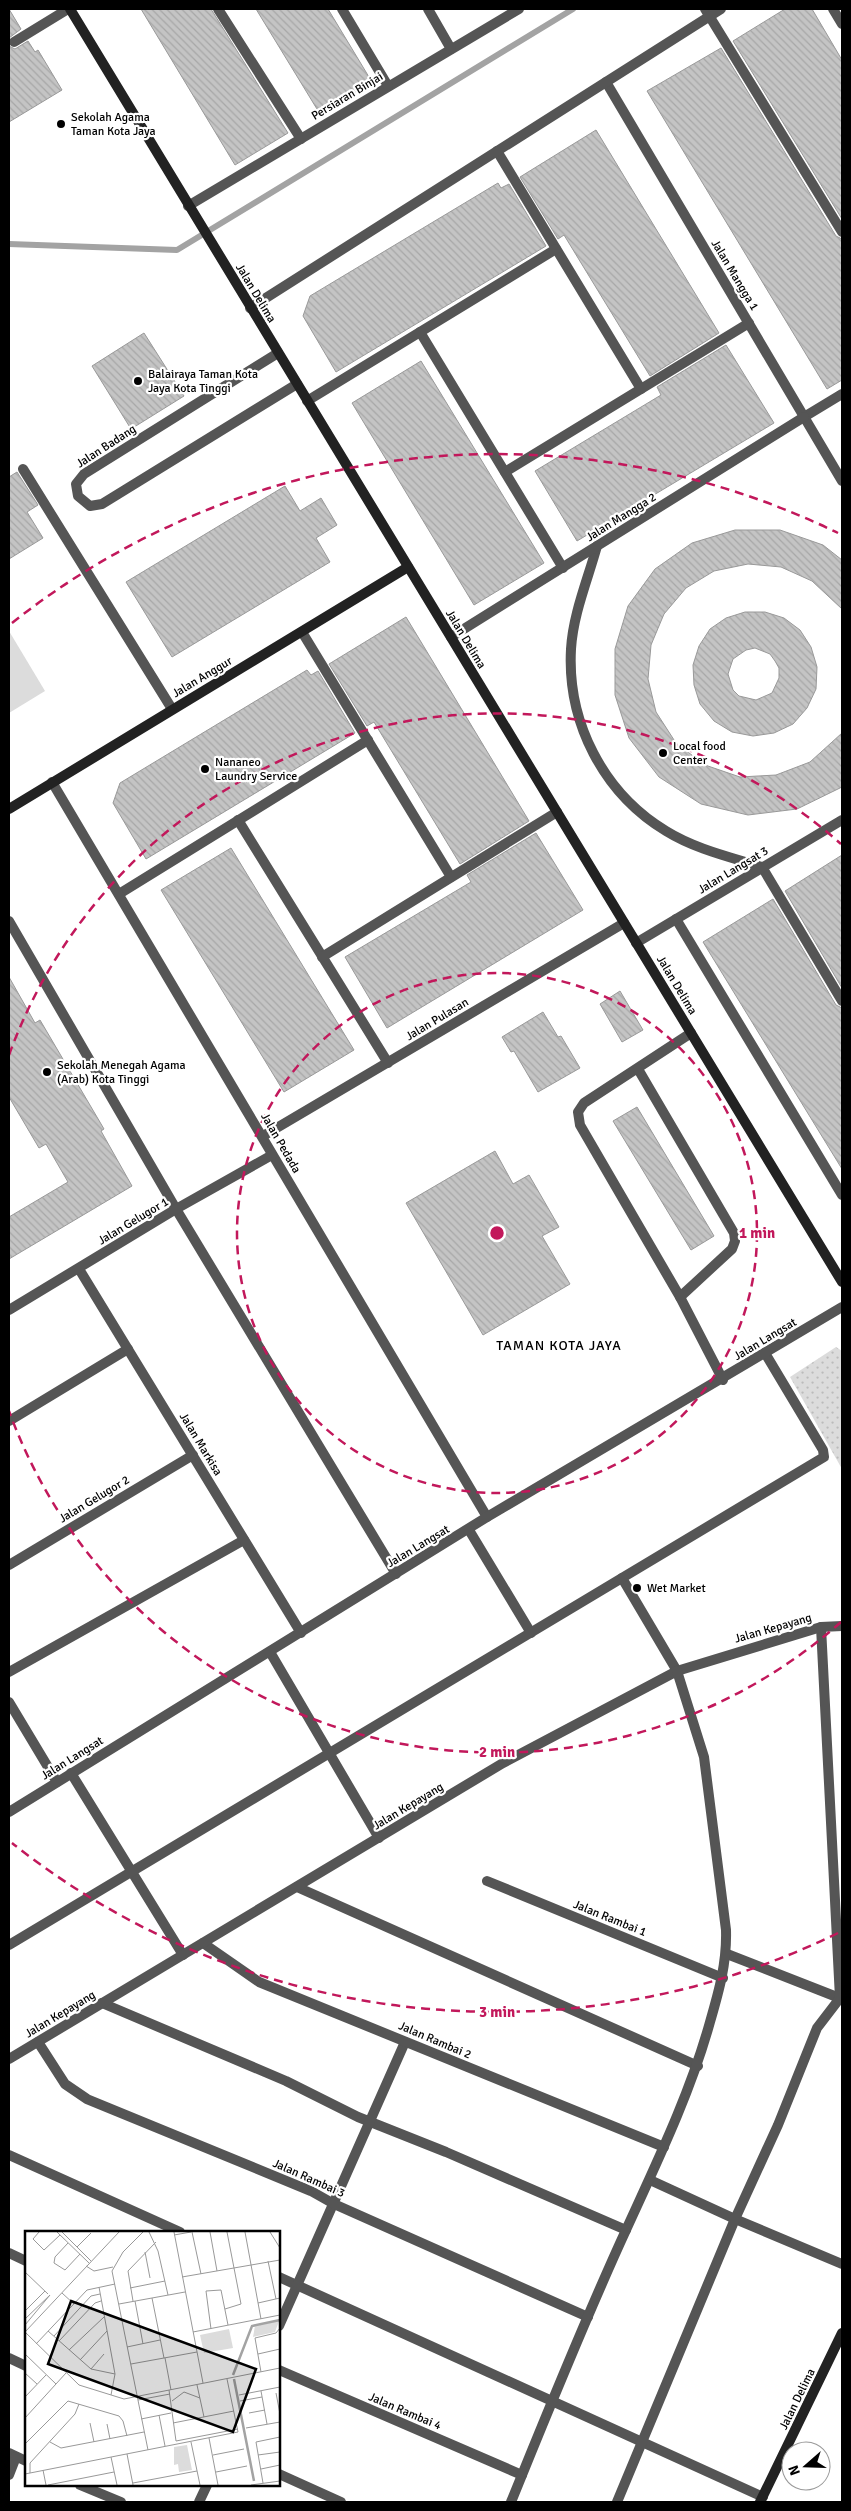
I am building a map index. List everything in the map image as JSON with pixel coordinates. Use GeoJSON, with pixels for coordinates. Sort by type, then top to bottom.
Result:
{"type":"FeatureCollection","features":[{"type":"Feature","properties":{"kind":"street"},"geometry":{"type":"LineString","coordinates":[[14,42],[69,9]]}},
{"type":"Feature","properties":{"kind":"street","name":"Jalan Delima"},"geometry":{"type":"LineString","coordinates":[[69,9],[842,1282]]}},
{"type":"Feature","properties":{"kind":"street"},"geometry":{"type":"LineString","coordinates":[[218,9],[301,138]]}},
{"type":"Feature","properties":{"kind":"street"},"geometry":{"type":"LineString","coordinates":[[342,9],[388,86]]}},
{"type":"Feature","properties":{"kind":"street"},"geometry":{"type":"LineString","coordinates":[[428,9],[451,49]]}},
{"type":"Feature","properties":{"kind":"street","name":"Persiaran Binjai"},"geometry":{"type":"LineString","coordinates":[[191,210],[301,138],[518,9]]}},
{"type":"Feature","properties":{"kind":"street"},"geometry":{"type":"LineString","coordinates":[[250,308],[606,82],[707,12],[721,9]]}},
{"type":"Feature","properties":{"kind":"street"},"geometry":{"type":"LineString","coordinates":[[833,9],[842,24]]}},
{"type":"Feature","properties":{"kind":"street"},"geometry":{"type":"LineString","coordinates":[[707,12],[842,232]]}},
{"type":"Feature","properties":{"kind":"street","name":"Jalan Mangga 1"},"geometry":{"type":"LineString","coordinates":[[606,82],[842,481]]}},
{"type":"Feature","properties":{"kind":"street"},"geometry":{"type":"LineString","coordinates":[[497,151],[641,389]]}},
{"type":"Feature","properties":{"kind":"street"},"geometry":{"type":"LineString","coordinates":[[307,401],[556,249]]}},
{"type":"Feature","properties":{"kind":"street"},"geometry":{"type":"LineString","coordinates":[[505,472],[749,323]]}},
{"type":"Feature","properties":{"kind":"street"},"geometry":{"type":"LineString","coordinates":[[420,332],[563,568]]}},
{"type":"Feature","properties":{"kind":"street","name":"Jalan Badang"},"geometry":{"type":"LineString","coordinates":[[278,354],[84,474],[76,484],[78,496],[90,506],[102,504],[296,384]]}},
{"type":"Feature","properties":{"kind":"street","name":"Jalan Mangga 2"},"geometry":{"type":"LineString","coordinates":[[451,637],[842,394]]}},
{"type":"Feature","properties":{"kind":"street"},"geometry":{"type":"LineString","coordinates":[[23,470],[172,709]]}},
{"type":"Feature","properties":{"kind":"street"},"geometry":{"type":"LineString","coordinates":[[597,546],[577,616],[571,648],[573,692],[582,728],[594,756],[613,786],[636,809],[666,831],[694,844],[762,867],[842,1001]]}},
{"type":"Feature","properties":{"kind":"street","name":"Jalan Anggur"},"geometry":{"type":"LineString","coordinates":[[9,809],[408,566]]}},
{"type":"Feature","properties":{"kind":"street"},"geometry":{"type":"LineString","coordinates":[[302,632],[452,877]]}},
{"type":"Feature","properties":{"kind":"street"},"geometry":{"type":"LineString","coordinates":[[118,894],[368,740]]}},
{"type":"Feature","properties":{"kind":"street","name":"Jalan Pedada"},"geometry":{"type":"LineString","coordinates":[[52,782],[487,1517]]}},
{"type":"Feature","properties":{"kind":"street"},"geometry":{"type":"LineString","coordinates":[[322,957],[556,812]]}},
{"type":"Feature","properties":{"kind":"street"},"geometry":{"type":"LineString","coordinates":[[238,820],[388,1063]]}},
{"type":"Feature","properties":{"kind":"street","name":"Jalan Langsat 3"},"geometry":{"type":"LineString","coordinates":[[636,942],[842,820]]}},
{"type":"Feature","properties":{"kind":"street"},"geometry":{"type":"LineString","coordinates":[[676,919],[842,1195]]}},
{"type":"Feature","properties":{"kind":"street"},"geometry":{"type":"LineString","coordinates":[[9,921],[176,1209],[396,1574]]}},
{"type":"Feature","properties":{"kind":"street","name":"Jalan Pulasan"},"geometry":{"type":"LineString","coordinates":[[263,1136],[624,923]]}},
{"type":"Feature","properties":{"kind":"street"},"geometry":{"type":"LineString","coordinates":[[691,1034],[584,1104],[578,1112],[580,1125],[680,1297],[723,1380]]}},
{"type":"Feature","properties":{"kind":"street"},"geometry":{"type":"LineString","coordinates":[[638,1069],[734,1233],[735,1241],[732,1249],[680,1297]]}},
{"type":"Feature","properties":{"kind":"street","name":"Jalan Gelugor 1"},"geometry":{"type":"LineString","coordinates":[[9,1310],[176,1209],[272,1155]]}},
{"type":"Feature","properties":{"kind":"street","name":"Jalan Markisa"},"geometry":{"type":"LineString","coordinates":[[79,1268],[301,1633]]}},
{"type":"Feature","properties":{"kind":"street","name":"Jalan Langsat"},"geometry":{"type":"LineString","coordinates":[[9,1812],[469,1530],[487,1517],[723,1380],[842,1307]]}},
{"type":"Feature","properties":{"kind":"street"},"geometry":{"type":"LineString","coordinates":[[9,1421],[128,1349]]}},
{"type":"Feature","properties":{"kind":"street"},"geometry":{"type":"LineString","coordinates":[[9,1945],[328,1752],[824,1457],[823,1450],[765,1353]]}},
{"type":"Feature","properties":{"kind":"street","name":"Jalan Gelugor 2"},"geometry":{"type":"LineString","coordinates":[[9,1565],[193,1456]]}},
{"type":"Feature","properties":{"kind":"street"},"geometry":{"type":"LineString","coordinates":[[469,1530],[531,1633]]}},
{"type":"Feature","properties":{"kind":"street"},"geometry":{"type":"LineString","coordinates":[[9,1672],[244,1540]]}},
{"type":"Feature","properties":{"kind":"street"},"geometry":{"type":"LineString","coordinates":[[511,2502],[551,2401],[650,2180],[698,2066],[723,1978],[727,1954],[722,1886],[704,1757],[677,1671],[622,1578]]}},
{"type":"Feature","properties":{"kind":"street","name":"Jalan Kepayang"},"geometry":{"type":"LineString","coordinates":[[9,2059],[503,1763],[677,1671],[821,1627],[842,1626]]}},
{"type":"Feature","properties":{"kind":"street"},"geometry":{"type":"LineString","coordinates":[[617,2502],[735,2219],[778,2125],[817,2028],[841,1999],[821,1627]]}},
{"type":"Feature","properties":{"kind":"street"},"geometry":{"type":"LineString","coordinates":[[270,1652],[379,1838]]}},
{"type":"Feature","properties":{"kind":"street"},"geometry":{"type":"LineString","coordinates":[[9,1702],[57,1782]]}},
{"type":"Feature","properties":{"kind":"street"},"geometry":{"type":"LineString","coordinates":[[71,1773],[183,1955]]}},
{"type":"Feature","properties":{"kind":"street","name":"Jalan Rambai 1"},"geometry":{"type":"LineString","coordinates":[[487,1881],[723,1978]]}},
{"type":"Feature","properties":{"kind":"street"},"geometry":{"type":"LineString","coordinates":[[297,1887],[698,2066]]}},
{"type":"Feature","properties":{"kind":"street","name":"Jalan Rambai 2"},"geometry":{"type":"LineString","coordinates":[[203,1943],[259,1982],[383,2031],[664,2148]]}},
{"type":"Feature","properties":{"kind":"street"},"geometry":{"type":"LineString","coordinates":[[727,1954],[841,1999]]}},
{"type":"Feature","properties":{"kind":"street"},"geometry":{"type":"LineString","coordinates":[[102,2003],[286,2081],[370,2121],[626,2230]]}},
{"type":"Feature","properties":{"kind":"street","name":"Jalan Rambai 3"},"geometry":{"type":"LineString","coordinates":[[38,2042],[65,2084],[87,2099],[311,2191],[334,2204],[588,2317]]}},
{"type":"Feature","properties":{"kind":"street"},"geometry":{"type":"LineString","coordinates":[[280,2324],[406,2042]]}},
{"type":"Feature","properties":{"kind":"street"},"geometry":{"type":"LineString","coordinates":[[9,2154],[178,2231]]}},
{"type":"Feature","properties":{"kind":"street"},"geometry":{"type":"LineString","coordinates":[[650,2180],[735,2219],[842,2264]]}},
{"type":"Feature","properties":{"kind":"street"},"geometry":{"type":"LineString","coordinates":[[9,2253],[25,2261]]}},
{"type":"Feature","properties":{"kind":"street"},"geometry":{"type":"LineString","coordinates":[[280,2278],[642,2442],[762,2500]]}},
{"type":"Feature","properties":{"kind":"street","name":"Jalan Delima"},"geometry":{"type":"LineString","coordinates":[[762,2500],[842,2334]]}},
{"type":"Feature","properties":{"kind":"street"},"geometry":{"type":"LineString","coordinates":[[9,2358],[25,2366]]}},
{"type":"Feature","properties":{"kind":"street","name":"Jalan Rambai 4"},"geometry":{"type":"LineString","coordinates":[[280,2370],[522,2475]]}},
{"type":"Feature","properties":{"kind":"street"},"geometry":{"type":"LineString","coordinates":[[9,2475],[12,2455],[25,2461]]}},
{"type":"Feature","properties":{"kind":"street"},"geometry":{"type":"LineString","coordinates":[[280,2474],[341,2502]]}},
{"type":"Feature","properties":{"kind":"street"},"geometry":{"type":"LineString","coordinates":[[82,2486],[121,2502]]}},
{"type":"Feature","properties":{"kind":"street"},"geometry":{"type":"LineString","coordinates":[[199,2502],[207,2486]]}},
{"type":"Feature","properties":{"kind":"shaded area"},"geometry":{"type":"Polygon","coordinates":[[[9,631],[45,691],[9,713],[9,631]]]}},
{"type":"Feature","properties":{"kind":"shaded area"},"geometry":{"type":"Polygon","coordinates":[[[836,1347],[842,1351],[842,1469],[790,1377],[836,1347]]]}},
{"type":"Feature","properties":{"kind":"building"},"geometry":{"type":"Polygon","coordinates":[[[9,9],[21,29],[9,38],[9,9]]]}},
{"type":"Feature","properties":{"kind":"building"},"geometry":{"type":"Polygon","coordinates":[[[141,9],[211,9],[288,133],[235,165],[141,9]]]}},
{"type":"Feature","properties":{"kind":"building"},"geometry":{"type":"Polygon","coordinates":[[[256,9],[328,9],[372,82],[320,114],[256,9]]]}},
{"type":"Feature","properties":{"kind":"building"},"geometry":{"type":"Polygon","coordinates":[[[785,9],[812,9],[842,60],[842,219],[733,41],[785,9]]]}},
{"type":"Feature","properties":{"kind":"building"},"geometry":{"type":"Polygon","coordinates":[[[28,41],[35,52],[38,50],[62,90],[9,122],[9,46],[15,49],[28,41]]]}},
{"type":"Feature","properties":{"kind":"building"},"geometry":{"type":"Polygon","coordinates":[[[721,48],[836,236],[842,239],[842,380],[827,389],[647,91],[721,48]]]}},
{"type":"Feature","properties":{"kind":"building"},"geometry":{"type":"Polygon","coordinates":[[[596,130],[719,333],[650,376],[564,235],[558,239],[520,177],[596,130]]]}},
{"type":"Feature","properties":{"kind":"building"},"geometry":{"type":"Polygon","coordinates":[[[498,183],[501,188],[509,184],[546,246],[336,372],[303,316],[310,296],[498,183]]]}},
{"type":"Feature","properties":{"kind":"building","name":"Balairaya Taman Kota Jaya Kota Tinggi"},"geometry":{"type":"Polygon","coordinates":[[[144,333],[184,396],[131,429],[92,366],[144,333]]]}},
{"type":"Feature","properties":{"kind":"building"},"geometry":{"type":"Polygon","coordinates":[[[726,345],[774,423],[577,541],[535,471],[661,395],[657,387],[726,345]]]}},
{"type":"Feature","properties":{"kind":"building"},"geometry":{"type":"Polygon","coordinates":[[[421,361],[544,563],[474,605],[352,403],[421,361]]]}},
{"type":"Feature","properties":{"kind":"building"},"geometry":{"type":"Polygon","coordinates":[[[17,472],[38,505],[27,512],[43,538],[9,559],[9,477],[17,472]]]}},
{"type":"Feature","properties":{"kind":"building"},"geometry":{"type":"Polygon","coordinates":[[[285,486],[300,511],[321,498],[337,525],[316,538],[330,562],[172,657],[126,582],[285,486]]]}},
{"type":"Feature","properties":{"kind":"building"},"geometry":{"type":"Polygon","coordinates":[[[735,530],[780,530],[823,545],[842,560],[842,609],[812,581],[781,567],[748,564],[714,571],[686,588],[664,614],[651,645],[648,679],[656,712],[676,743],[705,765],[740,777],[776,775],[810,762],[842,733],[842,787],[797,809],[748,815],[701,804],[659,777],[629,738],[615,695],[615,649],[628,606],[655,569],[692,543],[735,530]]]}},
{"type":"Feature","properties":{"kind":"building"},"geometry":{"type":"Polygon","coordinates":[[[745,612],[765,612],[784,618],[800,630],[811,647],[817,667],[816,689],[807,708],[793,724],[774,733],[753,736],[732,732],[714,721],[700,704],[694,685],[693,665],[699,646],[710,629],[726,618],[745,612]],[[755,648],[746,650],[733,659],[728,674],[733,690],[739,696],[756,700],[772,693],[779,678],[779,668],[770,654],[755,648]]]}},
{"type":"Feature","properties":{"kind":"building"},"geometry":{"type":"Polygon","coordinates":[[[406,617],[529,821],[460,864],[374,722],[367,726],[329,664],[406,617]]]}},
{"type":"Feature","properties":{"kind":"building"},"geometry":{"type":"Polygon","coordinates":[[[307,670],[311,675],[318,671],[355,733],[146,859],[113,803],[120,783],[307,670]]]}},
{"type":"Feature","properties":{"kind":"building"},"geometry":{"type":"Polygon","coordinates":[[[536,833],[583,910],[387,1028],[345,957],[471,882],[467,875],[536,833]]]}},
{"type":"Feature","properties":{"kind":"building"},"geometry":{"type":"Polygon","coordinates":[[[231,848],[354,1050],[284,1092],[161,890],[231,848]]]}},
{"type":"Feature","properties":{"kind":"building"},"geometry":{"type":"Polygon","coordinates":[[[842,855],[842,988],[785,891],[842,855]]]}},
{"type":"Feature","properties":{"kind":"building"},"geometry":{"type":"Polygon","coordinates":[[[773,899],[836,1005],[842,1008],[842,1169],[703,942],[773,899]]]}},
{"type":"Feature","properties":{"kind":"building"},"geometry":{"type":"Polygon","coordinates":[[[9,977],[35,1023],[40,1020],[104,1129],[101,1131],[132,1186],[9,1259],[9,1217],[68,1182],[46,1144],[39,1148],[9,1097],[9,977]]]}},
{"type":"Feature","properties":{"kind":"building"},"geometry":{"type":"Polygon","coordinates":[[[620,991],[643,1030],[622,1042],[600,1004],[620,991]]]}},
{"type":"Feature","properties":{"kind":"building"},"geometry":{"type":"Polygon","coordinates":[[[543,1012],[558,1037],[561,1036],[580,1068],[538,1092],[514,1051],[511,1052],[502,1037],[543,1012]]]}},
{"type":"Feature","properties":{"kind":"building"},"geometry":{"type":"Polygon","coordinates":[[[637,1107],[714,1236],[691,1250],[613,1121],[637,1107]]]}},
{"type":"Feature","properties":{"kind":"building"},"geometry":{"type":"Polygon","coordinates":[[[495,1151],[513,1184],[529,1175],[559,1227],[542,1236],[570,1284],[483,1335],[406,1203],[495,1151]]]}},
{"type":"Feature","properties":{"kind":"waterway"},"geometry":{"type":"LineString","coordinates":[[9,244],[177,250],[573,9]]}},
{"type":"Feature","properties":{"kind":"place","name":"Sekolah Agama Taman Kota Jaya"},"geometry":{"type":"Point","coordinates":[61,124]}},
{"type":"Feature","properties":{"kind":"place","name":"Balairaya Taman Kota Jaya Kota Tinggi"},"geometry":{"type":"Point","coordinates":[138,381]}},
{"type":"Feature","properties":{"kind":"place","name":"Local food Center"},"geometry":{"type":"Point","coordinates":[663,753]}},
{"type":"Feature","properties":{"kind":"place","name":"Nananeo Laundry Service"},"geometry":{"type":"Point","coordinates":[205,769]}},
{"type":"Feature","properties":{"kind":"place","name":"Sekolah Menegah Agama (Arab) Kota Tinggi"},"geometry":{"type":"Point","coordinates":[47,1072]}},
{"type":"Feature","properties":{"kind":"place","name":"Wet Market"},"geometry":{"type":"Point","coordinates":[637,1588]}},
{"type":"Feature","properties":{"kind":"district","name":"TAMAN KOTA JAYA"},"geometry":{"type":"Point","coordinates":[559,1345]}}]}
